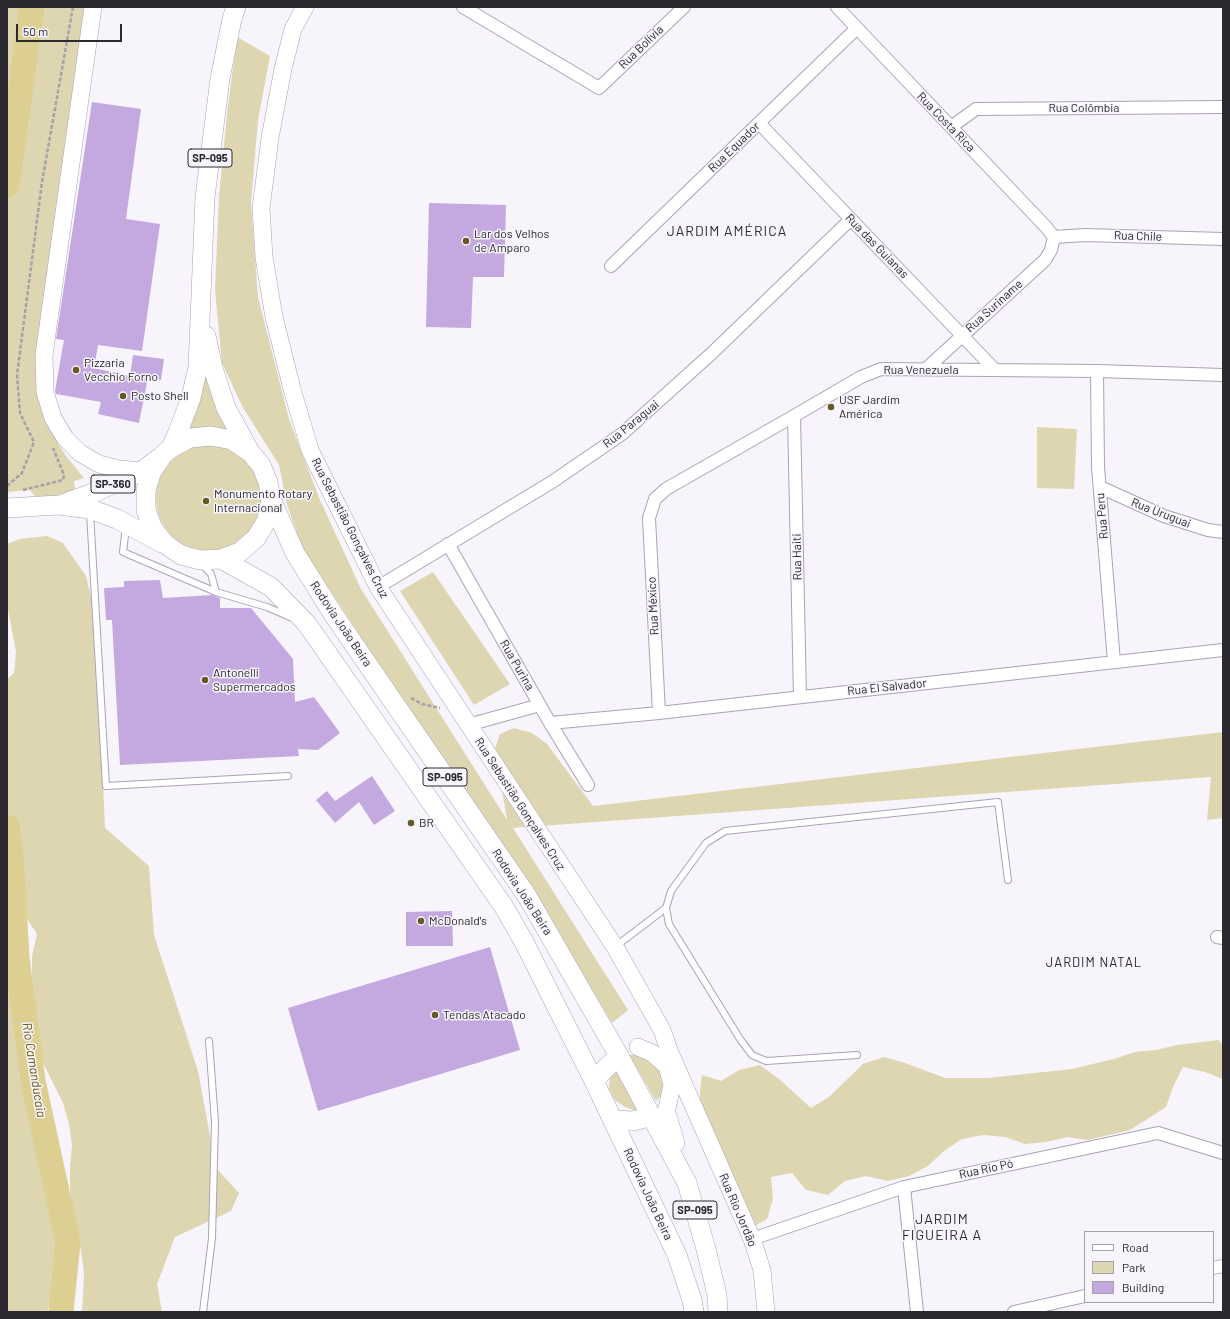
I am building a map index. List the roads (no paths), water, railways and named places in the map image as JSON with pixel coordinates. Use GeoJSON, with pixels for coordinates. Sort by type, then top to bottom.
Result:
{"type":"FeatureCollection","features":[{"type":"Feature","properties":{"kind":"main road","name":"SP-095"},"geometry":{"type":"LineString","coordinates":[[201,311],[212,368],[226,408],[250,452],[261,465],[268,482],[270,499],[267,520],[256,538],[240,552],[221,560],[200,560],[181,555],[165,544],[153,529],[146,510],[146,490],[152,471],[167,451],[191,398],[198,367],[206,198],[220,79],[232,19],[236,7]]}},
{"type":"Feature","properties":{"kind":"main road","name":"SP-095"},"geometry":{"type":"LineString","coordinates":[[167,451],[190,438],[211,436],[232,440],[250,452]]}},
{"type":"Feature","properties":{"kind":"main road","name":"SP-360"},"geometry":{"type":"LineString","coordinates":[[52,506],[93,493],[142,471],[167,451]]}},
{"type":"Feature","properties":{"kind":"main road","name":"Rodovia João Beira"},"geometry":{"type":"LineString","coordinates":[[270,499],[303,567],[333,614],[527,896],[619,1056],[659,1114],[687,1183],[706,1249],[717,1295],[718,1312]]}},
{"type":"Feature","properties":{"kind":"main road","name":"SP-360"},"geometry":{"type":"LineString","coordinates":[[7,508],[52,506],[90,509],[117,519],[165,544]]}},
{"type":"Feature","properties":{"kind":"main road","name":"Rodovia João Beira"},"geometry":{"type":"LineString","coordinates":[[221,560],[271,587],[307,624],[504,907],[524,942],[594,1081],[677,1255],[692,1300],[694,1312]]}},
{"type":"Feature","properties":{"kind":"main road"},"geometry":{"type":"LineString","coordinates":[[594,1081],[619,1056]]}},
{"type":"Feature","properties":{"kind":"main road"},"geometry":{"type":"LineString","coordinates":[[613,1120],[633,1121],[659,1114]]}},
{"type":"Feature","properties":{"kind":"street"},"geometry":{"type":"LineString","coordinates":[[93,7],[44,355],[45,392],[53,418],[65,438],[80,453],[99,464],[142,471]]}},
{"type":"Feature","properties":{"kind":"street","name":"Rua Sebastião Gonçalves Cruz"},"geometry":{"type":"LineString","coordinates":[[304,7],[293,29],[283,69],[270,138],[261,208],[264,257],[274,317],[292,389],[310,450],[378,587],[615,947],[662,1030]]}},
{"type":"Feature","properties":{"kind":"street","name":"Rua Bolívia"},"geometry":{"type":"LineString","coordinates":[[463,7],[599,88],[684,7]]}},
{"type":"Feature","properties":{"kind":"street","name":"Rua Costa Rica"},"geometry":{"type":"LineString","coordinates":[[837,7],[1054,237]]}},
{"type":"Feature","properties":{"kind":"street","name":"Rua Equador"},"geometry":{"type":"LineString","coordinates":[[611,266],[857,28]]}},
{"type":"Feature","properties":{"kind":"street","name":"Rua Colômbia"},"geometry":{"type":"LineString","coordinates":[[951,127],[976,109],[1223,107]]}},
{"type":"Feature","properties":{"kind":"street","name":"Rua das Guianas"},"geometry":{"type":"LineString","coordinates":[[759,122],[995,370]]}},
{"type":"Feature","properties":{"kind":"street","name":"Rua Paraguai"},"geometry":{"type":"LineString","coordinates":[[378,587],[552,482],[622,434],[712,353],[851,219]]}},
{"type":"Feature","properties":{"kind":"street","name":"Rua Chile"},"geometry":{"type":"LineString","coordinates":[[1054,237],[1085,235],[1223,239]]}},
{"type":"Feature","properties":{"kind":"street","name":"Rua Suriname"},"geometry":{"type":"LineString","coordinates":[[926,369],[1045,260],[1051,250],[1054,237]]}},
{"type":"Feature","properties":{"kind":"street","name":"Rua Venezuela"},"geometry":{"type":"LineString","coordinates":[[655,499],[666,489],[861,377],[881,369],[1097,371],[1223,375]]}},
{"type":"Feature","properties":{"kind":"street","name":"Rua Peru"},"geometry":{"type":"LineString","coordinates":[[1097,371],[1098,467],[1114,662]]}},
{"type":"Feature","properties":{"kind":"street","name":"Rua Haiti"},"geometry":{"type":"LineString","coordinates":[[794,416],[800,697]]}},
{"type":"Feature","properties":{"kind":"street","name":"Rua Uruguai"},"geometry":{"type":"LineString","coordinates":[[1100,487],[1164,516],[1208,530],[1223,532]]}},
{"type":"Feature","properties":{"kind":"street","name":"Rua México"},"geometry":{"type":"LineString","coordinates":[[655,499],[649,518],[659,713]]}},
{"type":"Feature","properties":{"kind":"street","name":"Rua Purina"},"geometry":{"type":"LineString","coordinates":[[448,544],[550,723],[588,785]]}},
{"type":"Feature","properties":{"kind":"street","name":"Rua El Salvador"},"geometry":{"type":"LineString","coordinates":[[550,723],[659,713],[1223,650]]}},
{"type":"Feature","properties":{"kind":"street"},"geometry":{"type":"LineString","coordinates":[[464,718],[540,705]]}},
{"type":"Feature","properties":{"kind":"street"},"geometry":{"type":"LineString","coordinates":[[619,1056],[638,1047],[652,1035],[662,1030]]}},
{"type":"Feature","properties":{"kind":"street","name":"Rua Rio Jordão"},"geometry":{"type":"LineString","coordinates":[[662,1030],[670,1053],[752,1239],[762,1270],[766,1312]]}},
{"type":"Feature","properties":{"kind":"street"},"geometry":{"type":"LineString","coordinates":[[638,1047],[652,1053],[667,1066],[672,1085],[659,1114],[696,1112]]}},
{"type":"Feature","properties":{"kind":"street","name":"Rua Rio Pó"},"geometry":{"type":"LineString","coordinates":[[752,1239],[904,1187],[1158,1132],[1223,1153]]}},
{"type":"Feature","properties":{"kind":"street"},"geometry":{"type":"LineString","coordinates":[[904,1187],[918,1312]]}},
{"type":"Feature","properties":{"kind":"street"},"geometry":{"type":"LineString","coordinates":[[1014,1312],[1084,1296]]}},
{"type":"Feature","properties":{"kind":"lane"},"geometry":{"type":"LineString","coordinates":[[90,509],[106,786],[288,776]]}},
{"type":"Feature","properties":{"kind":"lane"},"geometry":{"type":"LineString","coordinates":[[126,524],[123,552],[216,592],[267,607],[307,624]]}},
{"type":"Feature","properties":{"kind":"lane"},"geometry":{"type":"LineString","coordinates":[[200,560],[211,574],[216,592]]}},
{"type":"Feature","properties":{"kind":"lane"},"geometry":{"type":"LineString","coordinates":[[857,1054],[766,1061],[752,1056],[669,924],[666,908],[671,891],[706,843],[725,831],[998,802],[1008,880]]}},
{"type":"Feature","properties":{"kind":"lane"},"geometry":{"type":"LineString","coordinates":[[615,947],[666,908]]}},
{"type":"Feature","properties":{"kind":"lane"},"geometry":{"type":"LineString","coordinates":[[203,1312],[212,1238],[215,1122],[209,1041]]}},
{"type":"Feature","properties":{"kind":"waterway","name":"Rio Camanducaia"},"geometry":{"type":"LineString","coordinates":[[7,185],[32,7]]}},
{"type":"Feature","properties":{"kind":"waterway","name":"Rio Camanducaia"},"geometry":{"type":"LineString","coordinates":[[7,827],[11,856],[17,958],[33,1081],[68,1242],[61,1312]]}},
{"type":"Feature","properties":{"kind":"place","name":"Lar dos Velhos de Amparo"},"geometry":{"type":"Point","coordinates":[466,241]}},
{"type":"Feature","properties":{"kind":"place","name":"Pizzaria Vecchio Forno"},"geometry":{"type":"Point","coordinates":[76,370]}},
{"type":"Feature","properties":{"kind":"place","name":"Posto Shell"},"geometry":{"type":"Point","coordinates":[123,396]}},
{"type":"Feature","properties":{"kind":"place","name":"USF Jardim América"},"geometry":{"type":"Point","coordinates":[831,407]}},
{"type":"Feature","properties":{"kind":"place","name":"Monumento Rotary Internacional"},"geometry":{"type":"Point","coordinates":[206,501]}},
{"type":"Feature","properties":{"kind":"place","name":"Antonelli Supermercados"},"geometry":{"type":"Point","coordinates":[205,680]}},
{"type":"Feature","properties":{"kind":"place","name":"BR"},"geometry":{"type":"Point","coordinates":[411,823]}},
{"type":"Feature","properties":{"kind":"place","name":"McDonald's"},"geometry":{"type":"Point","coordinates":[421,921]}},
{"type":"Feature","properties":{"kind":"place","name":"Tendas Atacado"},"geometry":{"type":"Point","coordinates":[435,1015]}},
{"type":"Feature","properties":{"kind":"district","name":"JARDIM AMÉRICA"},"geometry":{"type":"Point","coordinates":[727,231]}},
{"type":"Feature","properties":{"kind":"district","name":"JARDIM NATAL"},"geometry":{"type":"Point","coordinates":[1094,963]}},
{"type":"Feature","properties":{"kind":"district","name":"JARDIM FIGUEIRA A"},"geometry":{"type":"Point","coordinates":[942,1228]}}]}
